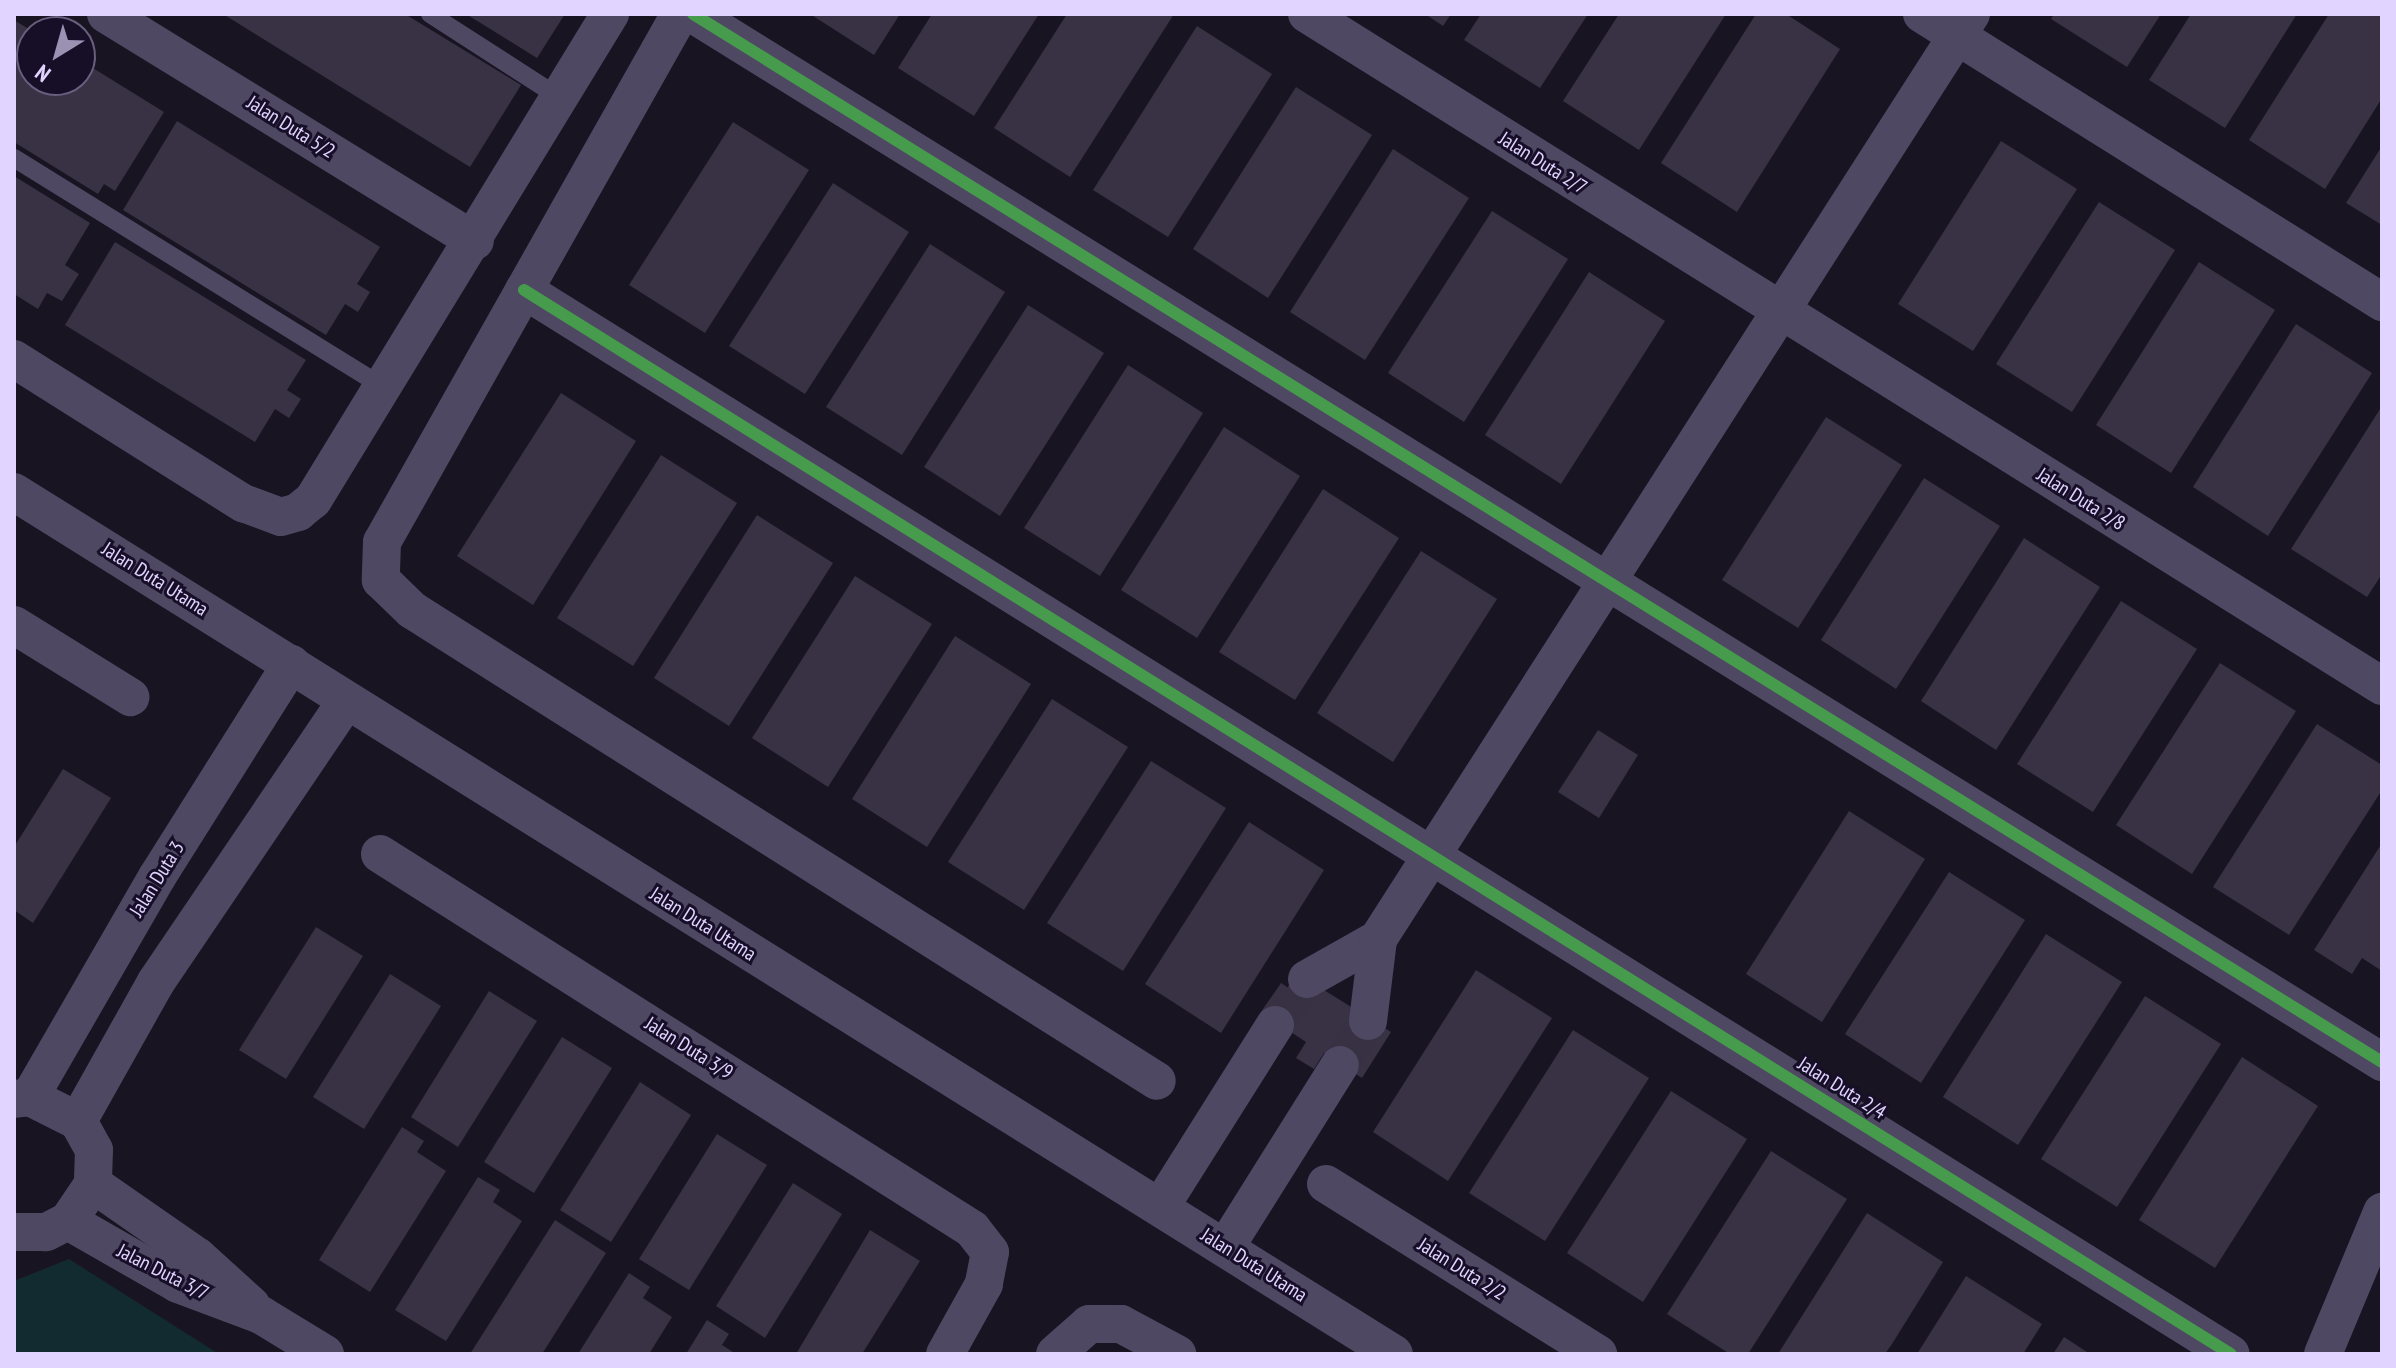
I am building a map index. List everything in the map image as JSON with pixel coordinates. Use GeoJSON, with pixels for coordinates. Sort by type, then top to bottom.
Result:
{"type":"FeatureCollection","features":[{"type":"Feature","properties":{"kind":"street","name":"Jalan Duta 5/2"},"geometry":{"type":"LineString","coordinates":[[106,14],[475,241]]}},
{"type":"Feature","properties":{"kind":"street"},"geometry":{"type":"LineString","coordinates":[[14,359],[243,503],[281,517],[313,500],[562,99],[610,14]]}},
{"type":"Feature","properties":{"kind":"street"},"geometry":{"type":"LineString","coordinates":[[680,14],[382,542],[378,564],[393,598],[1157,1081]]}},
{"type":"Feature","properties":{"kind":"street"},"geometry":{"type":"LineString","coordinates":[[693,14],[1609,579],[2382,1062]]}},
{"type":"Feature","properties":{"kind":"street","name":"Jalan Duta 2/7"},"geometry":{"type":"LineString","coordinates":[[1307,14],[1780,311]]}},
{"type":"Feature","properties":{"kind":"street"},"geometry":{"type":"LineString","coordinates":[[1922,14],[1964,25],[2382,302]]}},
{"type":"Feature","properties":{"kind":"street"},"geometry":{"type":"LineString","coordinates":[[1368,1021],[1378,939],[1964,25]]}},
{"type":"Feature","properties":{"kind":"street","name":"Jalan Duta 2/4"},"geometry":{"type":"LineString","coordinates":[[524,290],[2231,1354]]}},
{"type":"Feature","properties":{"kind":"street","name":"Jalan Duta 2/8"},"geometry":{"type":"LineString","coordinates":[[1780,311],[2382,686]]}},
{"type":"Feature","properties":{"kind":"street","name":"Jalan Duta Utama"},"geometry":{"type":"LineString","coordinates":[[14,492],[291,664],[345,703],[1161,1206],[1394,1354]]}},
{"type":"Feature","properties":{"kind":"street"},"geometry":{"type":"LineString","coordinates":[[14,625],[130,697]]}},
{"type":"Feature","properties":{"kind":"street","name":"Jalan Duta 3"},"geometry":{"type":"LineString","coordinates":[[22,1098],[291,664]]}},
{"type":"Feature","properties":{"kind":"street"},"geometry":{"type":"LineString","coordinates":[[78,1121],[156,982],[345,703]]}},
{"type":"Feature","properties":{"kind":"street","name":"Jalan Duta 3/9"},"geometry":{"type":"LineString","coordinates":[[380,854],[940,1205],[972,1229],[990,1252],[984,1284],[945,1354]]}},
{"type":"Feature","properties":{"kind":"street"},"geometry":{"type":"LineString","coordinates":[[1307,979],[1378,939]]}},
{"type":"Feature","properties":{"kind":"street"},"geometry":{"type":"LineString","coordinates":[[1161,1206],[1275,1025]]}},
{"type":"Feature","properties":{"kind":"street"},"geometry":{"type":"LineString","coordinates":[[1225,1248],[1340,1065]]}},
{"type":"Feature","properties":{"kind":"street"},"geometry":{"type":"LineString","coordinates":[[14,1232],[46,1232],[68,1221],[93,1184],[94,1150],[78,1121],[22,1098]]}},
{"type":"Feature","properties":{"kind":"street","name":"Jalan Duta 3/7"},"geometry":{"type":"LineString","coordinates":[[93,1184],[198,1257],[261,1315]]}},
{"type":"Feature","properties":{"kind":"street","name":"Jalan Duta 2/2"},"geometry":{"type":"LineString","coordinates":[[1326,1184],[1598,1354]]}},
{"type":"Feature","properties":{"kind":"street"},"geometry":{"type":"LineString","coordinates":[[2323,1354],[2382,1212]]}},
{"type":"Feature","properties":{"kind":"street","name":"Jalan Duta 3/7"},"geometry":{"type":"LineString","coordinates":[[68,1221],[178,1284],[261,1315],[325,1354]]}},
{"type":"Feature","properties":{"kind":"street"},"geometry":{"type":"LineString","coordinates":[[1055,1354],[1089,1324],[1121,1324],[1177,1354]]}},
{"type":"Feature","properties":{"kind":"lane"},"geometry":{"type":"LineString","coordinates":[[430,14],[562,99]]}},
{"type":"Feature","properties":{"kind":"lane"},"geometry":{"type":"LineString","coordinates":[[14,158],[383,387]]}},
{"type":"Feature","properties":{"kind":"green space"},"geometry":{"type":"Polygon","coordinates":[[[69,1259],[219,1354],[14,1354],[14,1281],[69,1259]]]}},
{"type":"Feature","properties":{"kind":"building"},"geometry":{"type":"Polygon","coordinates":[[[223,14],[405,14],[521,85],[470,167],[223,14]]]}},
{"type":"Feature","properties":{"kind":"building"},"geometry":{"type":"Polygon","coordinates":[[[466,14],[565,14],[537,58],[466,14]]]}},
{"type":"Feature","properties":{"kind":"building"},"geometry":{"type":"Polygon","coordinates":[[[810,14],[900,14],[874,55],[810,14]]]}},
{"type":"Feature","properties":{"kind":"building"},"geometry":{"type":"Polygon","coordinates":[[[932,14],[1039,14],[974,116],[898,68],[932,14]]]}},
{"type":"Feature","properties":{"kind":"building"},"geometry":{"type":"Polygon","coordinates":[[[1067,14],[1174,14],[1070,177],[994,128],[1067,14]]]}},
{"type":"Feature","properties":{"kind":"building"},"geometry":{"type":"Polygon","coordinates":[[[1425,14],[1451,14],[1443,26],[1425,14]]]}},
{"type":"Feature","properties":{"kind":"building"},"geometry":{"type":"Polygon","coordinates":[[[1481,14],[1588,14],[1540,88],[1464,40],[1481,14]]]}},
{"type":"Feature","properties":{"kind":"building"},"geometry":{"type":"Polygon","coordinates":[[[1619,14],[1726,14],[1639,150],[1563,101],[1619,14]]]}},
{"type":"Feature","properties":{"kind":"building"},"geometry":{"type":"Polygon","coordinates":[[[1756,14],[1786,14],[1840,49],[1737,212],[1661,163],[1756,14]]]}},
{"type":"Feature","properties":{"kind":"building"},"geometry":{"type":"Polygon","coordinates":[[[2054,14],[2161,14],[2127,67],[2051,19],[2054,14]]]}},
{"type":"Feature","properties":{"kind":"building"},"geometry":{"type":"Polygon","coordinates":[[[2191,14],[2297,14],[2225,128],[2149,80],[2191,14]]]}},
{"type":"Feature","properties":{"kind":"building"},"geometry":{"type":"Polygon","coordinates":[[[2329,14],[2382,14],[2382,98],[2325,189],[2249,140],[2329,14]]]}},
{"type":"Feature","properties":{"kind":"building"},"geometry":{"type":"Polygon","coordinates":[[[14,20],[16,96],[96,96],[96,70],[164,112],[115,191],[104,184],[98,194],[14,142],[14,20]]]}},
{"type":"Feature","properties":{"kind":"building"},"geometry":{"type":"Polygon","coordinates":[[[1197,26],[1272,74],[1168,237],[1093,190],[1197,26]]]}},
{"type":"Feature","properties":{"kind":"building"},"geometry":{"type":"Polygon","coordinates":[[[1296,87],[1372,135],[1268,298],[1193,249],[1296,87]]]}},
{"type":"Feature","properties":{"kind":"building"},"geometry":{"type":"Polygon","coordinates":[[[177,121],[380,247],[357,284],[370,292],[358,312],[345,304],[326,335],[123,210],[177,121]]]}},
{"type":"Feature","properties":{"kind":"building"},"geometry":{"type":"Polygon","coordinates":[[[733,122],[809,170],[705,333],[629,285],[733,122]]]}},
{"type":"Feature","properties":{"kind":"building"},"geometry":{"type":"Polygon","coordinates":[[[2001,141],[2077,189],[1973,351],[1898,304],[2001,141]]]}},
{"type":"Feature","properties":{"kind":"building"},"geometry":{"type":"Polygon","coordinates":[[[2382,146],[2382,225],[2346,203],[2382,146]]]}},
{"type":"Feature","properties":{"kind":"building"},"geometry":{"type":"Polygon","coordinates":[[[1393,149],[1469,198],[1365,360],[1290,312],[1393,149]]]}},
{"type":"Feature","properties":{"kind":"building"},"geometry":{"type":"Polygon","coordinates":[[[14,176],[90,223],[65,265],[79,274],[62,301],[47,293],[38,309],[14,294],[14,176]]]}},
{"type":"Feature","properties":{"kind":"building"},"geometry":{"type":"Polygon","coordinates":[[[833,183],[909,232],[805,394],[729,346],[833,183]]]}},
{"type":"Feature","properties":{"kind":"building"},"geometry":{"type":"Polygon","coordinates":[[[2099,202],[2175,250],[2072,412],[1996,364],[2099,202]]]}},
{"type":"Feature","properties":{"kind":"building"},"geometry":{"type":"Polygon","coordinates":[[[1492,211],[1568,259],[1464,422],[1388,373],[1492,211]]]}},
{"type":"Feature","properties":{"kind":"building"},"geometry":{"type":"Polygon","coordinates":[[[115,242],[306,360],[287,390],[301,399],[289,418],[275,409],[255,442],[65,325],[115,242]]]}},
{"type":"Feature","properties":{"kind":"building"},"geometry":{"type":"Polygon","coordinates":[[[930,244],[1005,292],[902,455],[826,407],[930,244]]]}},
{"type":"Feature","properties":{"kind":"building"},"geometry":{"type":"Polygon","coordinates":[[[2199,262],[2275,310],[2171,473],[2096,425],[2199,262]]]}},
{"type":"Feature","properties":{"kind":"building"},"geometry":{"type":"Polygon","coordinates":[[[1589,272],[1665,321],[1561,484],[1485,435],[1589,272]]]}},
{"type":"Feature","properties":{"kind":"building"},"geometry":{"type":"Polygon","coordinates":[[[1028,305],[1104,353],[1000,516],[924,467],[1028,305]]]}},
{"type":"Feature","properties":{"kind":"building"},"geometry":{"type":"Polygon","coordinates":[[[2296,324],[2372,373],[2268,536],[2193,487],[2296,324]]]}},
{"type":"Feature","properties":{"kind":"building"},"geometry":{"type":"Polygon","coordinates":[[[1128,365],[1203,413],[1100,576],[1024,528],[1128,365]]]}},
{"type":"Feature","properties":{"kind":"building"},"geometry":{"type":"Polygon","coordinates":[[[561,393],[636,441],[533,605],[457,556],[561,393]]]}},
{"type":"Feature","properties":{"kind":"building"},"geometry":{"type":"Polygon","coordinates":[[[2382,406],[2382,574],[2367,597],[2291,549],[2382,406]]]}},
{"type":"Feature","properties":{"kind":"building"},"geometry":{"type":"Polygon","coordinates":[[[1826,417],[1902,465],[1798,628],[1722,580],[1826,417]]]}},
{"type":"Feature","properties":{"kind":"building"},"geometry":{"type":"Polygon","coordinates":[[[1224,427],[1300,476],[1197,638],[1121,590],[1224,427]]]}},
{"type":"Feature","properties":{"kind":"building"},"geometry":{"type":"Polygon","coordinates":[[[661,455],[737,503],[633,666],[557,618],[661,455]]]}},
{"type":"Feature","properties":{"kind":"building"},"geometry":{"type":"Polygon","coordinates":[[[1924,478],[2000,526],[1896,689],[1821,640],[1924,478]]]}},
{"type":"Feature","properties":{"kind":"building"},"geometry":{"type":"Polygon","coordinates":[[[1323,489],[1399,538],[1295,700],[1219,652],[1323,489]]]}},
{"type":"Feature","properties":{"kind":"building"},"geometry":{"type":"Polygon","coordinates":[[[757,515],[833,563],[729,726],[654,678],[757,515]]]}},
{"type":"Feature","properties":{"kind":"building"},"geometry":{"type":"Polygon","coordinates":[[[2024,538],[2100,587],[1996,750],[1921,701],[2024,538]]]}},
{"type":"Feature","properties":{"kind":"building"},"geometry":{"type":"Polygon","coordinates":[[[1421,551],[1497,599],[1393,762],[1317,713],[1421,551]]]}},
{"type":"Feature","properties":{"kind":"building"},"geometry":{"type":"Polygon","coordinates":[[[855,576],[932,624],[828,787],[752,738],[855,576]]]}},
{"type":"Feature","properties":{"kind":"building"},"geometry":{"type":"Polygon","coordinates":[[[2121,601],[2197,649],[2093,812],[2017,764],[2121,601]]]}},
{"type":"Feature","properties":{"kind":"building"},"geometry":{"type":"Polygon","coordinates":[[[955,636],[1031,684],[927,847],[852,799],[955,636]]]}},
{"type":"Feature","properties":{"kind":"building"},"geometry":{"type":"Polygon","coordinates":[[[2220,663],[2296,711],[2192,874],[2116,825],[2220,663]]]}},
{"type":"Feature","properties":{"kind":"building"},"geometry":{"type":"Polygon","coordinates":[[[1052,699],[1128,747],[1024,910],[948,862],[1052,699]]]}},
{"type":"Feature","properties":{"kind":"building"},"geometry":{"type":"Polygon","coordinates":[[[2317,724],[2382,765],[2382,790],[2289,935],[2213,887],[2317,724]]]}},
{"type":"Feature","properties":{"kind":"building"},"geometry":{"type":"Polygon","coordinates":[[[1598,730],[1638,755],[1599,818],[1558,792],[1598,730]]]}},
{"type":"Feature","properties":{"kind":"building"},"geometry":{"type":"Polygon","coordinates":[[[1151,761],[1226,808],[1123,971],[1047,923],[1151,761]]]}},
{"type":"Feature","properties":{"kind":"building"},"geometry":{"type":"Polygon","coordinates":[[[63,769],[111,798],[33,923],[14,910],[14,847],[63,769]]]}},
{"type":"Feature","properties":{"kind":"building"},"geometry":{"type":"Polygon","coordinates":[[[1849,811],[1925,859],[1822,1022],[1746,974],[1849,811]]]}},
{"type":"Feature","properties":{"kind":"building"},"geometry":{"type":"Polygon","coordinates":[[[1249,822],[1324,870],[1221,1033],[1145,984],[1249,822]]]}},
{"type":"Feature","properties":{"kind":"building"},"geometry":{"type":"Polygon","coordinates":[[[2382,843],[2382,971],[2362,958],[2352,974],[2314,950],[2382,843]]]}},
{"type":"Feature","properties":{"kind":"building"},"geometry":{"type":"Polygon","coordinates":[[[1949,872],[2025,920],[1921,1083],[1845,1034],[1949,872]]]}},
{"type":"Feature","properties":{"kind":"building"},"geometry":{"type":"Polygon","coordinates":[[[316,927],[363,956],[286,1079],[239,1050],[316,927]]]}},
{"type":"Feature","properties":{"kind":"building"},"geometry":{"type":"Polygon","coordinates":[[[2046,934],[2122,982],[2018,1145],[1943,1097],[2046,934]]]}},
{"type":"Feature","properties":{"kind":"building"},"geometry":{"type":"Polygon","coordinates":[[[1476,970],[1552,1018],[1448,1181],[1373,1132],[1476,970]]]}},
{"type":"Feature","properties":{"kind":"building"},"geometry":{"type":"Polygon","coordinates":[[[1297,973],[1391,1032],[1362,1078],[1324,1053],[1314,1069],[1296,1058],[1306,1042],[1268,1017],[1297,973]]]}},
{"type":"Feature","properties":{"kind":"building"},"geometry":{"type":"Polygon","coordinates":[[[390,974],[441,1006],[364,1129],[313,1097],[390,974]]]}},
{"type":"Feature","properties":{"kind":"building"},"geometry":{"type":"Polygon","coordinates":[[[489,991],[537,1021],[458,1147],[411,1117],[489,991]]]}},
{"type":"Feature","properties":{"kind":"building"},"geometry":{"type":"Polygon","coordinates":[[[2145,996],[2221,1044],[2117,1207],[2041,1159],[2145,996]]]}},
{"type":"Feature","properties":{"kind":"building"},"geometry":{"type":"Polygon","coordinates":[[[1573,1030],[1649,1078],[1545,1241],[1469,1193],[1573,1030]]]}},
{"type":"Feature","properties":{"kind":"building"},"geometry":{"type":"Polygon","coordinates":[[[562,1037],[612,1068],[534,1193],[484,1162],[562,1037]]]}},
{"type":"Feature","properties":{"kind":"building"},"geometry":{"type":"Polygon","coordinates":[[[2242,1057],[2318,1106],[2215,1268],[2139,1220],[2242,1057]]]}},
{"type":"Feature","properties":{"kind":"building"},"geometry":{"type":"Polygon","coordinates":[[[640,1082],[691,1115],[611,1242],[560,1210],[640,1082]]]}},
{"type":"Feature","properties":{"kind":"building"},"geometry":{"type":"Polygon","coordinates":[[[1671,1091],[1747,1139],[1643,1302],[1567,1253],[1671,1091]]]}},
{"type":"Feature","properties":{"kind":"building"},"geometry":{"type":"Polygon","coordinates":[[[402,1127],[424,1141],[417,1152],[446,1171],[370,1292],[319,1260],[402,1127]]]}},
{"type":"Feature","properties":{"kind":"building"},"geometry":{"type":"Polygon","coordinates":[[[717,1134],[767,1165],[689,1290],[639,1259],[717,1134]]]}},
{"type":"Feature","properties":{"kind":"building"},"geometry":{"type":"Polygon","coordinates":[[[1771,1151],[1847,1199],[1748,1354],[1730,1354],[1667,1314],[1771,1151]]]}},
{"type":"Feature","properties":{"kind":"building"},"geometry":{"type":"Polygon","coordinates":[[[478,1177],[500,1190],[493,1202],[522,1221],[446,1341],[395,1310],[478,1177]]]}},
{"type":"Feature","properties":{"kind":"building"},"geometry":{"type":"Polygon","coordinates":[[[793,1183],[842,1214],[765,1338],[716,1306],[793,1183]]]}},
{"type":"Feature","properties":{"kind":"building"},"geometry":{"type":"Polygon","coordinates":[[[1867,1213],[1943,1262],[1892,1344],[1885,1354],[1778,1354],[1867,1213]]]}},
{"type":"Feature","properties":{"kind":"building"},"geometry":{"type":"Polygon","coordinates":[[[555,1220],[606,1253],[542,1354],[470,1354],[555,1220]]]}},
{"type":"Feature","properties":{"kind":"building"},"geometry":{"type":"Polygon","coordinates":[[[870,1230],[920,1261],[862,1354],[796,1354],[870,1230]]]}},
{"type":"Feature","properties":{"kind":"building"},"geometry":{"type":"Polygon","coordinates":[[[629,1273],[650,1287],[643,1298],[672,1317],[649,1354],[578,1354],[629,1273]]]}},
{"type":"Feature","properties":{"kind":"building"},"geometry":{"type":"Polygon","coordinates":[[[1966,1276],[2042,1324],[2023,1354],[1917,1354],[1966,1276]]]}},
{"type":"Feature","properties":{"kind":"building"},"geometry":{"type":"Polygon","coordinates":[[[707,1320],[729,1334],[722,1345],[736,1354],[686,1354],[707,1320]]]}},
{"type":"Feature","properties":{"kind":"building"},"geometry":{"type":"Polygon","coordinates":[[[2064,1337],[2090,1354],[2053,1354],[2064,1337]]]}},
{"type":"Feature","properties":{"kind":"tunnel"},"geometry":{"type":"LineString","coordinates":[[1275,1025],[1307,979]]}},
{"type":"Feature","properties":{"kind":"tunnel"},"geometry":{"type":"LineString","coordinates":[[1340,1065],[1368,1021]]}},
{"type":"Feature","properties":{"kind":"cycle path"},"geometry":{"type":"LineString","coordinates":[[693,14],[2382,1062]]}},
{"type":"Feature","properties":{"kind":"cycle path"},"geometry":{"type":"LineString","coordinates":[[524,290],[2231,1354]]}}]}
